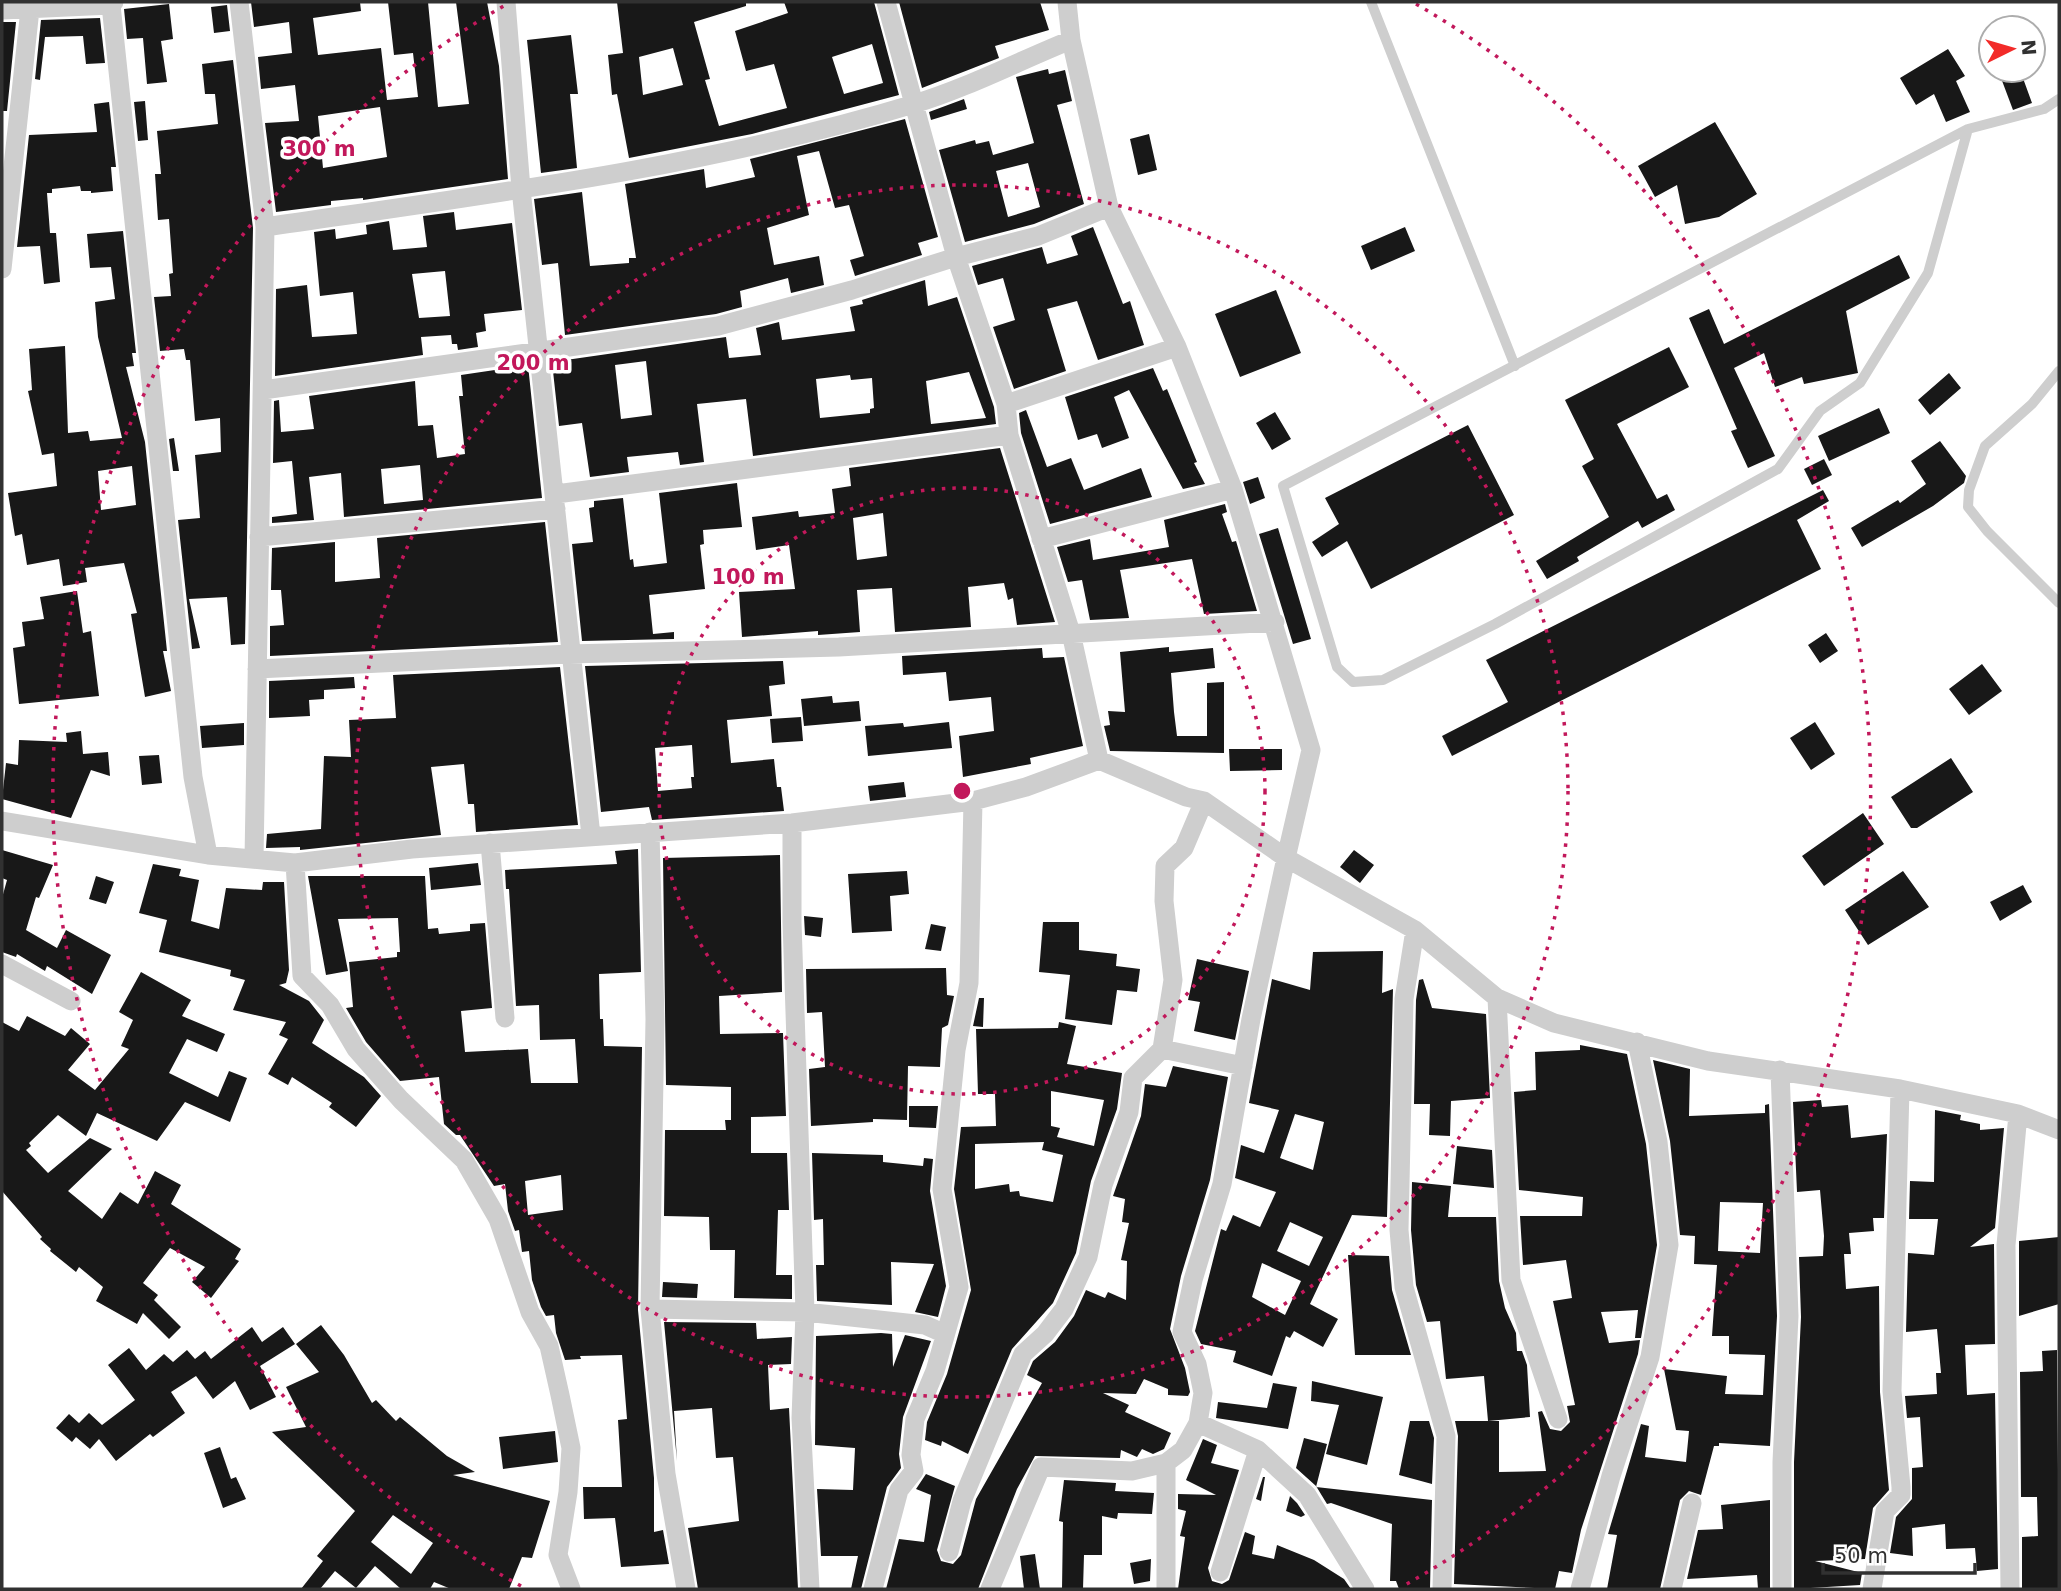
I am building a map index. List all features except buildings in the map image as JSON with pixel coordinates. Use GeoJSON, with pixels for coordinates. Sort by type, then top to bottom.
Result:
{"type":"FeatureCollection","features":[{"type":"Feature","properties":{"kind":"street"},"geometry":{"type":"LineString","coordinates":[[240,2],[265,227],[254,859]]}},
{"type":"Feature","properties":{"kind":"street"},"geometry":{"type":"LineString","coordinates":[[506,2],[537,350],[556,501],[569,654],[591,836]]}},
{"type":"Feature","properties":{"kind":"street"},"geometry":{"type":"LineString","coordinates":[[886,2],[916,103],[956,257],[1006,404],[1009,435],[1071,633],[1099,760]]}},
{"type":"Feature","properties":{"kind":"street"},"geometry":{"type":"LineString","coordinates":[[990,1589],[1041,1467],[1132,1471],[1166,1463],[1182,1450],[1198,1423],[1203,1393],[1197,1364],[1182,1332],[1193,1280],[1222,1184],[1243,1066],[1311,750],[1275,622],[1233,489],[1177,347],[1109,207],[1071,40],[1067,2]]}},
{"type":"Feature","properties":{"kind":"street"},"geometry":{"type":"LineString","coordinates":[[2,10],[113,3],[192,763],[208,855]]}},
{"type":"Feature","properties":{"kind":"street"},"geometry":{"type":"LineString","coordinates":[[2,269],[30,9]]}},
{"type":"Feature","properties":{"kind":"street"},"geometry":{"type":"LineString","coordinates":[[265,227],[521,189],[709,156],[916,103],[1071,40]]}},
{"type":"Feature","properties":{"kind":"street"},"geometry":{"type":"LineString","coordinates":[[263,390],[718,326],[1038,236],[1109,207]]}},
{"type":"Feature","properties":{"kind":"street"},"geometry":{"type":"LineString","coordinates":[[1006,404],[1177,347]]}},
{"type":"Feature","properties":{"kind":"street"},"geometry":{"type":"LineString","coordinates":[[260,537],[556,501],[1009,435]]}},
{"type":"Feature","properties":{"kind":"street"},"geometry":{"type":"LineString","coordinates":[[1041,539],[1233,489]]}},
{"type":"Feature","properties":{"kind":"street"},"geometry":{"type":"LineString","coordinates":[[257,669],[569,654],[839,648],[1275,622]]}},
{"type":"Feature","properties":{"kind":"street"},"geometry":{"type":"LineString","coordinates":[[2,821],[208,855],[295,863],[412,849],[792,823],[973,800],[1026,788],[1099,760],[1186,797],[1204,801],[1286,858],[1415,930],[1497,998],[1554,1023],[1708,1061],[1900,1089],[2018,1114],[2059,1130]]}},
{"type":"Feature","properties":{"kind":"street"},"geometry":{"type":"LineString","coordinates":[[873,1589],[899,1490],[914,1471],[911,1455],[915,1419],[934,1371],[958,1287],[942,1189],[956,1050],[969,983],[973,800]]}},
{"type":"Feature","properties":{"kind":"street"},"geometry":{"type":"LineString","coordinates":[[949,1552],[962,1501],[1023,1354],[1045,1334],[1064,1309],[1088,1257],[1103,1185],[1129,1112],[1133,1078],[1162,1049],[1173,980],[1164,901],[1166,866],[1184,848],[1204,801]]}},
{"type":"Feature","properties":{"kind":"street"},"geometry":{"type":"LineString","coordinates":[[792,823],[804,1312],[801,1418],[810,1589]]}},
{"type":"Feature","properties":{"kind":"street"},"geometry":{"type":"LineString","coordinates":[[650,832],[656,1019],[650,1309],[666,1474],[686,1589]]}},
{"type":"Feature","properties":{"kind":"street"},"geometry":{"type":"LineString","coordinates":[[490,843],[505,1018]]}},
{"type":"Feature","properties":{"kind":"street"},"geometry":{"type":"LineString","coordinates":[[295,863],[302,976],[330,1005],[356,1049],[392,1090],[464,1160],[498,1219],[530,1312],[549,1346],[570,1448],[568,1492],[558,1555],[571,1589]]}},
{"type":"Feature","properties":{"kind":"street"},"geometry":{"type":"LineString","coordinates":[[1415,930],[1404,999],[1399,1230],[1404,1287],[1446,1436],[1442,1589]]}},
{"type":"Feature","properties":{"kind":"street"},"geometry":{"type":"LineString","coordinates":[[2,964],[71,1001]]}},
{"type":"Feature","properties":{"kind":"street"},"geometry":{"type":"LineString","coordinates":[[1497,998],[1511,1280],[1558,1419]]}},
{"type":"Feature","properties":{"kind":"street"},"geometry":{"type":"LineString","coordinates":[[1580,1589],[1611,1476],[1650,1357],[1669,1245],[1658,1142],[1637,1042]]}},
{"type":"Feature","properties":{"kind":"street"},"geometry":{"type":"LineString","coordinates":[[1162,1049],[1243,1066]]}},
{"type":"Feature","properties":{"kind":"street"},"geometry":{"type":"LineString","coordinates":[[1780,1070],[1789,1316],[1782,1462],[1782,1587]]}},
{"type":"Feature","properties":{"kind":"street"},"geometry":{"type":"LineString","coordinates":[[1872,1589],[1885,1511],[1900,1495],[1901,1487],[1892,1391],[1900,1089]]}},
{"type":"Feature","properties":{"kind":"street"},"geometry":{"type":"LineString","coordinates":[[2010,1589],[2006,1245],[2018,1114]]}},
{"type":"Feature","properties":{"kind":"street"},"geometry":{"type":"LineString","coordinates":[[650,1309],[804,1312],[925,1325],[943,1333]]}},
{"type":"Feature","properties":{"kind":"street"},"geometry":{"type":"LineString","coordinates":[[1198,1423],[1258,1450],[1307,1495],[1365,1589]]}},
{"type":"Feature","properties":{"kind":"street"},"geometry":{"type":"LineString","coordinates":[[1220,1572],[1258,1450]]}},
{"type":"Feature","properties":{"kind":"street"},"geometry":{"type":"LineString","coordinates":[[1166,1463],[1166,1589]]}},
{"type":"Feature","properties":{"kind":"street"},"geometry":{"type":"LineString","coordinates":[[1672,1589],[1692,1503]]}},
{"type":"Feature","properties":{"kind":"lane"},"geometry":{"type":"LineString","coordinates":[[1371,2],[1515,366]]}},
{"type":"Feature","properties":{"kind":"lane"},"geometry":{"type":"LineString","coordinates":[[1968,129],[1928,273],[1860,383],[1819,411],[1778,469],[1483,630],[1383,680],[1353,682],[1337,667],[1283,486],[1968,129],[2044,109],[2059,99]]}},
{"type":"Feature","properties":{"kind":"lane"},"geometry":{"type":"LineString","coordinates":[[2059,371],[2006,430],[1985,446],[1969,490],[1968,507],[1987,531],[2059,603]]}}]}
